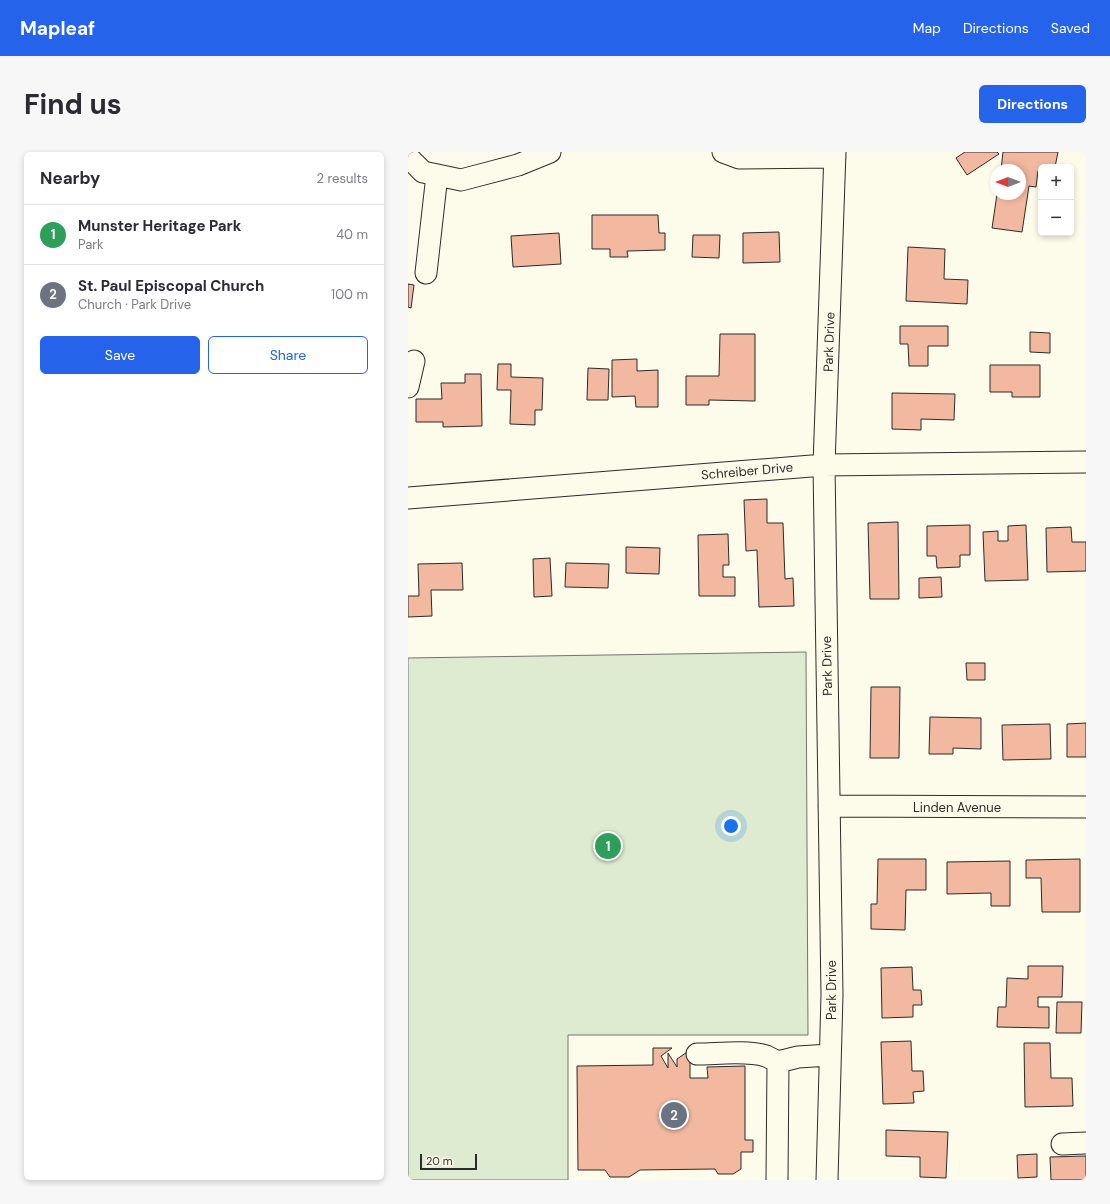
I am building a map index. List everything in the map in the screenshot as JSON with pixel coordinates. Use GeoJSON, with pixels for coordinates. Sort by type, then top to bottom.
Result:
{"type":"FeatureCollection","features":[{"type":"Feature","properties":{"kind":"street"},"geometry":{"type":"LineString","coordinates":[[408,157],[424,172],[460,180],[518,165],[550,152]]}},
{"type":"Feature","properties":{"kind":"street"},"geometry":{"type":"LineString","coordinates":[[723,152],[739,158],[835,154]]}},
{"type":"Feature","properties":{"kind":"street","name":"Park Drive"},"geometry":{"type":"LineString","coordinates":[[827,1180],[832,995],[824,465],[835,154]]}},
{"type":"Feature","properties":{"kind":"street"},"geometry":{"type":"LineString","coordinates":[[426,273],[437,175]]}},
{"type":"Feature","properties":{"kind":"street"},"geometry":{"type":"LineString","coordinates":[[408,388],[414,361]]}},
{"type":"Feature","properties":{"kind":"street","name":"Schreiber Drive"},"geometry":{"type":"LineString","coordinates":[[408,498],[824,465],[1086,462]]}},
{"type":"Feature","properties":{"kind":"street","name":"Linden Avenue"},"geometry":{"type":"LineString","coordinates":[[829,806],[1086,807]]}},
{"type":"Feature","properties":{"kind":"street"},"geometry":{"type":"LineString","coordinates":[[697,1054],[758,1054],[778,1062],[798,1057],[830,1055]]}},
{"type":"Feature","properties":{"kind":"street"},"geometry":{"type":"LineString","coordinates":[[777,1180],[778,1062]]}},
{"type":"Feature","properties":{"kind":"street"},"geometry":{"type":"LineString","coordinates":[[1062,1144],[1086,1143]]}},
{"type":"Feature","properties":{"kind":"green space"},"geometry":{"type":"Polygon","coordinates":[[[806,652],[808,1035],[568,1035],[568,1180],[408,1180],[408,658],[806,652]]]}},
{"type":"Feature","properties":{"kind":"building"},"geometry":{"type":"Polygon","coordinates":[[[965,152],[997,152],[999,154],[967,175],[956,158],[965,152]]]}},
{"type":"Feature","properties":{"kind":"building"},"geometry":{"type":"Polygon","coordinates":[[[1003,152],[1058,152],[1056,164],[1038,164],[1036,187],[1029,186],[1022,232],[992,228],[996,200],[1026,200],[1026,164],[1002,164],[1003,152]]]}},
{"type":"Feature","properties":{"kind":"building"},"geometry":{"type":"Polygon","coordinates":[[[592,215],[658,215],[659,233],[665,233],[665,250],[627,251],[628,257],[610,257],[610,249],[592,249],[592,215]]]}},
{"type":"Feature","properties":{"kind":"building"},"geometry":{"type":"Polygon","coordinates":[[[779,232],[780,262],[743,263],[743,233],[779,232]]]}},
{"type":"Feature","properties":{"kind":"building"},"geometry":{"type":"Polygon","coordinates":[[[559,233],[561,264],[513,267],[511,236],[559,233]]]}},
{"type":"Feature","properties":{"kind":"building"},"geometry":{"type":"Polygon","coordinates":[[[693,235],[720,235],[719,258],[692,257],[693,235]]]}},
{"type":"Feature","properties":{"kind":"building"},"geometry":{"type":"Polygon","coordinates":[[[908,247],[945,249],[944,279],[968,280],[967,304],[906,301],[908,247]]]}},
{"type":"Feature","properties":{"kind":"building"},"geometry":{"type":"Polygon","coordinates":[[[408,284],[414,285],[411,308],[408,307],[408,284]]]}},
{"type":"Feature","properties":{"kind":"building"},"geometry":{"type":"Polygon","coordinates":[[[900,326],[948,326],[948,346],[928,346],[928,366],[909,366],[908,344],[900,344],[900,326]]]}},
{"type":"Feature","properties":{"kind":"building"},"geometry":{"type":"Polygon","coordinates":[[[1030,332],[1050,333],[1050,353],[1030,352],[1030,332]]]}},
{"type":"Feature","properties":{"kind":"building"},"geometry":{"type":"Polygon","coordinates":[[[720,334],[755,334],[755,401],[709,400],[709,405],[686,405],[686,376],[719,376],[720,334]]]}},
{"type":"Feature","properties":{"kind":"building"},"geometry":{"type":"Polygon","coordinates":[[[637,359],[637,371],[658,370],[658,407],[636,407],[635,396],[612,397],[612,360],[637,359]]]}},
{"type":"Feature","properties":{"kind":"building"},"geometry":{"type":"Polygon","coordinates":[[[498,364],[511,364],[511,377],[543,378],[542,410],[535,410],[535,425],[510,424],[511,390],[497,390],[498,364]]]}},
{"type":"Feature","properties":{"kind":"building"},"geometry":{"type":"Polygon","coordinates":[[[990,365],[1040,365],[1040,397],[1012,397],[1012,392],[990,392],[990,365]]]}},
{"type":"Feature","properties":{"kind":"building"},"geometry":{"type":"Polygon","coordinates":[[[588,368],[609,369],[608,400],[587,400],[588,368]]]}},
{"type":"Feature","properties":{"kind":"building"},"geometry":{"type":"Polygon","coordinates":[[[465,374],[481,374],[482,426],[443,427],[443,422],[416,422],[416,399],[442,399],[441,383],[465,383],[465,374]]]}},
{"type":"Feature","properties":{"kind":"building"},"geometry":{"type":"Polygon","coordinates":[[[892,393],[955,394],[954,420],[921,419],[921,430],[892,429],[892,393]]]}},
{"type":"Feature","properties":{"kind":"building"},"geometry":{"type":"Polygon","coordinates":[[[767,499],[767,523],[783,523],[785,579],[793,578],[794,606],[759,607],[757,550],[746,551],[744,500],[767,499]]]}},
{"type":"Feature","properties":{"kind":"building"},"geometry":{"type":"Polygon","coordinates":[[[898,522],[899,599],[870,599],[868,523],[898,522]]]}},
{"type":"Feature","properties":{"kind":"building"},"geometry":{"type":"Polygon","coordinates":[[[970,525],[970,555],[960,555],[960,567],[937,568],[936,556],[927,556],[927,526],[970,525]]]}},
{"type":"Feature","properties":{"kind":"building"},"geometry":{"type":"Polygon","coordinates":[[[1026,525],[1028,580],[985,581],[983,532],[998,531],[998,541],[1008,541],[1008,526],[1026,525]]]}},
{"type":"Feature","properties":{"kind":"building"},"geometry":{"type":"Polygon","coordinates":[[[1071,527],[1072,542],[1086,542],[1086,571],[1047,572],[1046,528],[1071,527]]]}},
{"type":"Feature","properties":{"kind":"building"},"geometry":{"type":"Polygon","coordinates":[[[728,534],[729,565],[723,565],[723,577],[735,577],[735,596],[699,596],[698,535],[728,534]]]}},
{"type":"Feature","properties":{"kind":"building"},"geometry":{"type":"Polygon","coordinates":[[[626,547],[660,548],[659,574],[626,573],[626,547]]]}},
{"type":"Feature","properties":{"kind":"building"},"geometry":{"type":"Polygon","coordinates":[[[550,558],[552,596],[534,597],[533,559],[550,558]]]}},
{"type":"Feature","properties":{"kind":"building"},"geometry":{"type":"Polygon","coordinates":[[[462,563],[463,590],[431,590],[432,616],[408,617],[408,596],[419,596],[418,564],[462,563]]]}},
{"type":"Feature","properties":{"kind":"building"},"geometry":{"type":"Polygon","coordinates":[[[566,563],[609,564],[608,588],[565,587],[566,563]]]}},
{"type":"Feature","properties":{"kind":"building"},"geometry":{"type":"Polygon","coordinates":[[[941,577],[942,597],[919,598],[919,578],[941,577]]]}},
{"type":"Feature","properties":{"kind":"building"},"geometry":{"type":"Polygon","coordinates":[[[966,663],[985,663],[985,680],[967,680],[966,663]]]}},
{"type":"Feature","properties":{"kind":"building"},"geometry":{"type":"Polygon","coordinates":[[[871,687],[900,687],[899,758],[870,758],[871,687]]]}},
{"type":"Feature","properties":{"kind":"building"},"geometry":{"type":"Polygon","coordinates":[[[930,717],[981,718],[981,749],[953,748],[953,754],[929,754],[930,717]]]}},
{"type":"Feature","properties":{"kind":"building"},"geometry":{"type":"Polygon","coordinates":[[[1086,723],[1086,757],[1067,757],[1067,724],[1086,723]]]}},
{"type":"Feature","properties":{"kind":"building"},"geometry":{"type":"Polygon","coordinates":[[[1050,724],[1051,759],[1003,760],[1002,725],[1050,724]]]}},
{"type":"Feature","properties":{"kind":"building"},"geometry":{"type":"Polygon","coordinates":[[[878,859],[926,859],[926,890],[906,890],[905,930],[871,929],[871,904],[877,904],[878,859]]]}},
{"type":"Feature","properties":{"kind":"building"},"geometry":{"type":"Polygon","coordinates":[[[1080,859],[1080,912],[1042,912],[1041,878],[1026,878],[1026,860],[1080,859]]]}},
{"type":"Feature","properties":{"kind":"building"},"geometry":{"type":"Polygon","coordinates":[[[1010,861],[1010,906],[991,906],[991,893],[947,894],[947,862],[1010,861]]]}},
{"type":"Feature","properties":{"kind":"building"},"geometry":{"type":"Polygon","coordinates":[[[1028,966],[1063,966],[1062,997],[1038,997],[1038,1007],[1049,1007],[1049,1028],[997,1027],[998,1007],[1006,1007],[1007,978],[1028,979],[1028,966]]]}},
{"type":"Feature","properties":{"kind":"building"},"geometry":{"type":"Polygon","coordinates":[[[912,967],[913,990],[921,990],[922,1005],[913,1005],[913,1017],[882,1018],[881,968],[912,967]]]}},
{"type":"Feature","properties":{"kind":"building"},"geometry":{"type":"Polygon","coordinates":[[[1057,1002],[1082,1002],[1081,1033],[1056,1033],[1057,1002]]]}},
{"type":"Feature","properties":{"kind":"building"},"geometry":{"type":"Polygon","coordinates":[[[911,1041],[912,1071],[923,1071],[924,1091],[913,1092],[914,1103],[883,1104],[881,1042],[911,1041]]]}},
{"type":"Feature","properties":{"kind":"building"},"geometry":{"type":"Polygon","coordinates":[[[1024,1043],[1050,1043],[1051,1078],[1072,1078],[1073,1106],[1025,1107],[1024,1043]]]}},
{"type":"Feature","properties":{"kind":"building"},"geometry":{"type":"Polygon","coordinates":[[[653,1048],[672,1048],[661,1056],[668,1068],[668,1053],[677,1067],[677,1059],[690,1050],[690,1078],[708,1078],[707,1067],[745,1066],[745,1140],[753,1140],[753,1152],[741,1152],[741,1169],[733,1174],[718,1174],[715,1169],[640,1170],[629,1177],[610,1177],[605,1170],[578,1170],[577,1066],[653,1065],[653,1048]]]}},
{"type":"Feature","properties":{"kind":"building"},"geometry":{"type":"Polygon","coordinates":[[[886,1130],[948,1132],[946,1178],[920,1177],[920,1157],[886,1156],[886,1130]]]}},
{"type":"Feature","properties":{"kind":"building"},"geometry":{"type":"Polygon","coordinates":[[[1037,1154],[1037,1177],[1018,1178],[1017,1155],[1037,1154]]]}},
{"type":"Feature","properties":{"kind":"building"},"geometry":{"type":"Polygon","coordinates":[[[1086,1156],[1086,1180],[1051,1180],[1050,1157],[1086,1156]]]}},
{"type":"Feature","properties":{"kind":"place","name":"Munster Heritage Park"},"geometry":{"type":"Point","coordinates":[608,846]}},
{"type":"Feature","properties":{"kind":"place","name":"St. Paul Episcopal Church"},"geometry":{"type":"Point","coordinates":[674,1115]}}]}
